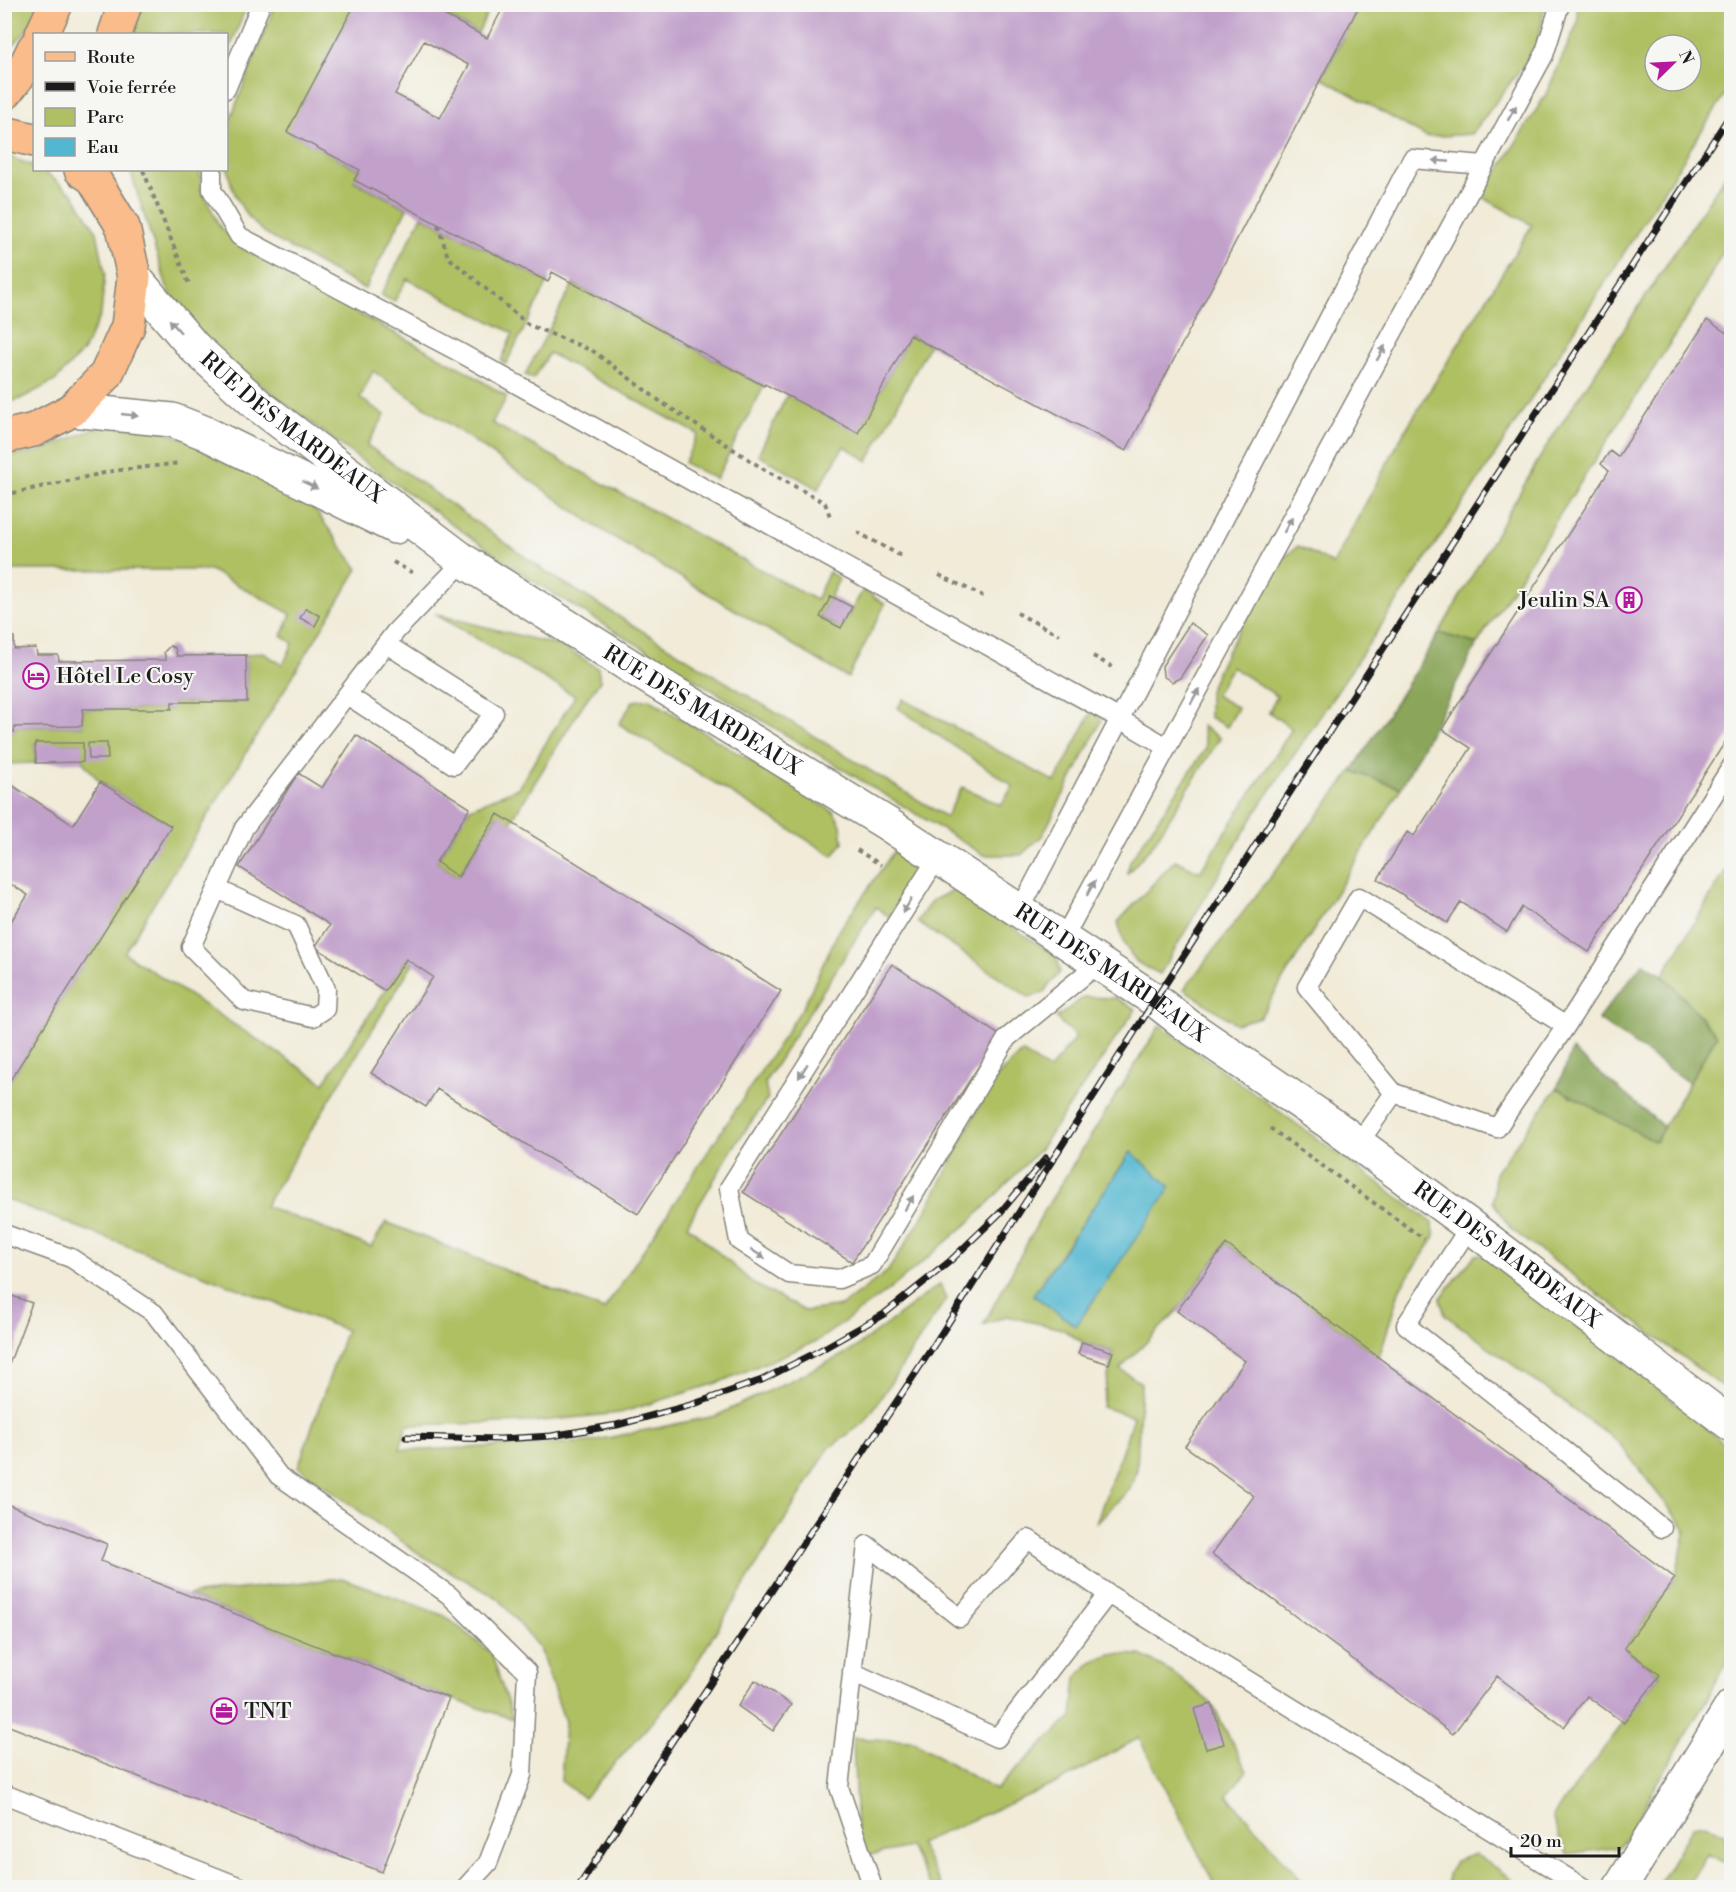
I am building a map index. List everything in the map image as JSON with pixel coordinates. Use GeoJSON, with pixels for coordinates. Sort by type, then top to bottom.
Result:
{"type":"FeatureCollection","features":[{"type":"Feature","properties":{"kind":"main road"},"geometry":{"type":"LineString","coordinates":[[42,33],[56,4]]}},
{"type":"Feature","properties":{"kind":"main road"},"geometry":{"type":"LineString","coordinates":[[115,33],[125,4]]}},
{"type":"Feature","properties":{"kind":"main road"},"geometry":{"type":"LineString","coordinates":[[4,94],[25,67],[33,50]]}},
{"type":"Feature","properties":{"kind":"main road"},"geometry":{"type":"LineString","coordinates":[[4,133],[33,140]]}},
{"type":"Feature","properties":{"kind":"main road"},"geometry":{"type":"LineString","coordinates":[[4,437],[34,430],[72,410],[106,375],[128,326],[134,277],[123,227],[89,172]]}},
{"type":"Feature","properties":{"kind":"street","name":"RUE DES MARDEAUX"},"geometry":{"type":"LineString","coordinates":[[134,277],[194,348],[258,405],[464,561],[638,671],[815,778],[1155,1000],[1470,1226],[1731,1425]]}},
{"type":"Feature","properties":{"kind":"street","name":"RUE DES MARDEAUX"},"geometry":{"type":"LineString","coordinates":[[72,410],[162,419],[203,432],[464,561]]}},
{"type":"Feature","properties":{"kind":"street"},"geometry":{"type":"LineString","coordinates":[[1620,1887],[1731,1706]]}},
{"type":"Feature","properties":{"kind":"lane"},"geometry":{"type":"LineString","coordinates":[[228,84],[261,4]]}},
{"type":"Feature","properties":{"kind":"lane"},"geometry":{"type":"LineString","coordinates":[[1063,939],[1544,55],[1560,4]]}},
{"type":"Feature","properties":{"kind":"lane"},"geometry":{"type":"LineString","coordinates":[[1020,910],[1412,159],[1484,165]]}},
{"type":"Feature","properties":{"kind":"lane"},"geometry":{"type":"LineString","coordinates":[[213,171],[212,190],[239,236],[468,356],[1167,747]]}},
{"type":"Feature","properties":{"kind":"lane"},"geometry":{"type":"LineString","coordinates":[[217,889],[296,925],[326,989],[325,1009],[313,1017],[244,1001],[191,947],[244,828],[396,631],[464,561]]}},
{"type":"Feature","properties":{"kind":"lane"},"geometry":{"type":"LineString","coordinates":[[346,695],[454,765],[494,713],[386,644]]}},
{"type":"Feature","properties":{"kind":"lane"},"geometry":{"type":"LineString","coordinates":[[1566,1026],[1359,897],[1306,987],[1394,1093],[1497,1128],[1566,1026],[1731,766]]}},
{"type":"Feature","properties":{"kind":"lane"},"geometry":{"type":"LineString","coordinates":[[938,857],[729,1188],[739,1241],[789,1274],[839,1279],[872,1265],[1007,1038],[1099,963]]}},
{"type":"Feature","properties":{"kind":"lane"},"geometry":{"type":"LineString","coordinates":[[1358,1144],[1394,1093]]}},
{"type":"Feature","properties":{"kind":"lane"},"geometry":{"type":"LineString","coordinates":[[1470,1226],[1406,1325],[1662,1528]]}},
{"type":"Feature","properties":{"kind":"lane"},"geometry":{"type":"LineString","coordinates":[[4,1234],[71,1258],[154,1313],[279,1476],[449,1595],[527,1672],[522,1775],[488,1863],[465,1887]]}},
{"type":"Feature","properties":{"kind":"lane"},"geometry":{"type":"LineString","coordinates":[[873,1887],[839,1788],[867,1545],[960,1618],[1028,1539],[1108,1594],[1584,1887]]}},
{"type":"Feature","properties":{"kind":"lane"},"geometry":{"type":"LineString","coordinates":[[852,1672],[997,1738],[1108,1594]]}},
{"type":"Feature","properties":{"kind":"lane"},"geometry":{"type":"LineString","coordinates":[[4,1794],[243,1887]]}},
{"type":"Feature","properties":{"kind":"path"},"geometry":{"type":"LineString","coordinates":[[143,171],[190,288]]}},
{"type":"Feature","properties":{"kind":"path"},"geometry":{"type":"LineString","coordinates":[[438,225],[448,257],[529,325],[593,351],[661,402],[765,470],[825,503],[831,519]]}},
{"type":"Feature","properties":{"kind":"path"},"geometry":{"type":"LineString","coordinates":[[4,495],[113,471],[188,462]]}},
{"type":"Feature","properties":{"kind":"path"},"geometry":{"type":"LineString","coordinates":[[857,532],[903,556]]}},
{"type":"Feature","properties":{"kind":"path"},"geometry":{"type":"LineString","coordinates":[[939,574],[982,596]]}},
{"type":"Feature","properties":{"kind":"path"},"geometry":{"type":"LineString","coordinates":[[1017,613],[1059,635]]}},
{"type":"Feature","properties":{"kind":"path"},"geometry":{"type":"LineString","coordinates":[[1093,656],[1120,672]]}},
{"type":"Feature","properties":{"kind":"green space"},"geometry":{"type":"Polygon","coordinates":[[[1545,4],[1537,47],[1472,134],[1426,137],[1322,78],[1360,5],[1545,4]]]}},
{"type":"Feature","properties":{"kind":"green space"},"geometry":{"type":"Polygon","coordinates":[[[5,5],[40,5],[28,29],[5,54],[5,5]]]}},
{"type":"Feature","properties":{"kind":"green space"},"geometry":{"type":"Polygon","coordinates":[[[142,5],[247,5],[228,53],[228,33],[133,33],[142,5]]]}},
{"type":"Feature","properties":{"kind":"green space"},"geometry":{"type":"Polygon","coordinates":[[[275,5],[355,5],[288,132],[360,170],[354,181],[407,208],[365,289],[279,242],[252,221],[235,196],[230,182],[228,131],[230,120],[275,5]]]}},
{"type":"Feature","properties":{"kind":"green space"},"geometry":{"type":"Polygon","coordinates":[[[433,5],[491,5],[478,33],[437,11],[433,5]]]}},
{"type":"Feature","properties":{"kind":"green space"},"geometry":{"type":"Polygon","coordinates":[[[1577,5],[1731,5],[1731,85],[1488,466],[1254,815],[1160,974],[1136,962],[1124,944],[1118,922],[1175,860],[1200,872],[1292,729],[1269,712],[1277,696],[1232,667],[1215,695],[1238,708],[1227,727],[1209,717],[1209,691],[1222,661],[1274,566],[1298,546],[1333,564],[1403,434],[1532,225],[1482,197],[1545,96],[1578,22],[1577,5]]]}},
{"type":"Feature","properties":{"kind":"green space"},"geometry":{"type":"Polygon","coordinates":[[[5,155],[33,166],[33,171],[43,171],[74,195],[97,232],[105,273],[101,314],[83,351],[55,381],[18,400],[5,402],[5,155]]]}},
{"type":"Feature","properties":{"kind":"green space"},"geometry":{"type":"Polygon","coordinates":[[[1731,167],[1731,236],[1697,301],[1477,644],[1439,633],[1546,447],[1731,167]]]}},
{"type":"Feature","properties":{"kind":"green space"},"geometry":{"type":"Polygon","coordinates":[[[130,171],[200,171],[201,188],[220,227],[251,253],[327,297],[468,372],[507,397],[492,423],[816,600],[829,572],[839,579],[820,618],[841,628],[863,590],[885,604],[848,678],[597,527],[373,371],[360,398],[385,415],[367,445],[551,575],[946,817],[962,787],[1001,805],[1013,786],[898,708],[903,699],[1055,782],[1092,711],[1102,720],[1042,836],[1021,855],[984,855],[536,583],[354,455],[220,354],[181,315],[167,287],[130,171]]]}},
{"type":"Feature","properties":{"kind":"green space"},"geometry":{"type":"Polygon","coordinates":[[[422,216],[548,282],[506,364],[501,361],[513,333],[407,279],[394,302],[381,295],[422,216]]]}},
{"type":"Feature","properties":{"kind":"green space"},"geometry":{"type":"Polygon","coordinates":[[[573,284],[764,386],[716,479],[684,463],[698,434],[549,353],[533,379],[525,375],[573,284]]]}},
{"type":"Feature","properties":{"kind":"green space"},"geometry":{"type":"Polygon","coordinates":[[[910,335],[929,345],[868,461],[844,446],[818,489],[758,455],[787,395],[858,432],[910,335]]]}},
{"type":"Feature","properties":{"kind":"green space"},"geometry":{"type":"Polygon","coordinates":[[[101,426],[149,427],[213,447],[304,495],[358,569],[124,953],[324,1083],[406,959],[413,963],[265,1206],[371,1247],[386,1222],[604,1310],[803,1007],[838,932],[894,851],[909,861],[913,878],[889,917],[876,907],[765,1082],[768,1098],[733,1148],[687,1225],[754,1284],[805,1311],[841,1306],[888,1271],[925,1213],[991,1083],[1022,1052],[1049,1070],[1076,1037],[1056,1018],[1084,997],[1116,998],[1136,1009],[1040,1149],[973,1219],[888,1291],[817,1341],[720,1382],[620,1413],[533,1422],[407,1425],[400,1449],[422,1450],[587,1442],[716,1416],[851,1351],[940,1284],[946,1299],[865,1422],[829,1448],[678,1693],[584,1798],[561,1781],[565,1722],[540,1649],[499,1599],[421,1555],[298,1467],[346,1330],[5,1199],[4,1090],[170,826],[100,782],[83,762],[82,743],[35,744],[36,763],[5,764],[5,732],[14,732],[15,727],[82,726],[83,709],[171,709],[172,702],[247,702],[246,655],[262,652],[283,665],[293,643],[282,636],[291,614],[210,570],[5,570],[5,456],[38,452],[101,426]]]}},
{"type":"Feature","properties":{"kind":"green space"},"geometry":{"type":"Polygon","coordinates":[[[435,614],[564,647],[598,668],[600,681],[510,823],[497,815],[458,877],[436,862],[470,808],[518,788],[575,696],[435,614]]]}},
{"type":"Feature","properties":{"kind":"green space"},"geometry":{"type":"Polygon","coordinates":[[[1439,633],[1477,644],[1401,788],[1352,771],[1439,633]]]}},
{"type":"Feature","properties":{"kind":"green space"},"geometry":{"type":"Polygon","coordinates":[[[649,699],[834,812],[841,825],[843,842],[833,856],[619,724],[633,701],[649,699]]]}},
{"type":"Feature","properties":{"kind":"green space"},"geometry":{"type":"Polygon","coordinates":[[[1202,726],[1220,738],[1152,846],[1127,874],[1130,861],[1206,748],[1202,726]]]}},
{"type":"Feature","properties":{"kind":"green space"},"geometry":{"type":"Polygon","coordinates":[[[1352,771],[1401,788],[1260,1017],[1236,1024],[1184,989],[1352,771]]]}},
{"type":"Feature","properties":{"kind":"green space"},"geometry":{"type":"Polygon","coordinates":[[[1731,862],[1731,1387],[1728,1391],[1511,1229],[1493,1202],[1495,1173],[1557,1088],[1655,1141],[1717,1035],[1663,975],[1731,862]]]}},
{"type":"Feature","properties":{"kind":"green space"},"geometry":{"type":"Polygon","coordinates":[[[954,890],[1057,956],[1060,972],[1044,992],[1030,998],[917,922],[931,901],[954,890]]]}},
{"type":"Feature","properties":{"kind":"green space"},"geometry":{"type":"Polygon","coordinates":[[[1643,963],[1663,975],[1717,1035],[1689,1083],[1598,1019],[1643,963]]]}},
{"type":"Feature","properties":{"kind":"green space"},"geometry":{"type":"Polygon","coordinates":[[[1160,1025],[1432,1222],[1435,1237],[1400,1288],[1379,1358],[1226,1244],[1177,1311],[1120,1369],[1141,1383],[1137,1469],[1130,1489],[1096,1523],[1134,1417],[1102,1407],[1113,1352],[1082,1342],[1062,1329],[1006,1316],[983,1325],[1046,1208],[1160,1025]],[[1131,1152],[1033,1295],[1076,1326],[1131,1152]]]}},
{"type":"Feature","properties":{"kind":"green space"},"geometry":{"type":"Polygon","coordinates":[[[1572,1050],[1664,1127],[1655,1142],[1557,1088],[1572,1050]]]}},
{"type":"Feature","properties":{"kind":"green space"},"geometry":{"type":"Polygon","coordinates":[[[1475,1255],[1488,1256],[1697,1419],[1731,1451],[1731,1652],[1711,1692],[1620,1847],[1567,1854],[1552,1817],[1660,1675],[1624,1648],[1675,1578],[1686,1530],[1618,1442],[1445,1315],[1440,1299],[1475,1255]]]}},
{"type":"Feature","properties":{"kind":"green space"},"geometry":{"type":"Polygon","coordinates":[[[342,1578],[445,1616],[491,1653],[513,1719],[449,1698],[187,1595],[342,1578]]]}},
{"type":"Feature","properties":{"kind":"green space"},"geometry":{"type":"Polygon","coordinates":[[[1110,1654],[1141,1655],[1174,1673],[1212,1704],[1247,1771],[1227,1795],[1307,1887],[1216,1887],[1139,1738],[1061,1781],[919,1843],[942,1887],[931,1887],[910,1847],[858,1857],[853,1738],[913,1741],[995,1790],[1072,1716],[1076,1678],[1091,1662],[1110,1654]]]}},
{"type":"Feature","properties":{"kind":"green space"},"geometry":{"type":"Polygon","coordinates":[[[1706,1824],[1725,1835],[1731,1865],[1707,1854],[1687,1887],[1657,1887],[1693,1826],[1706,1824]]]}},
{"type":"Feature","properties":{"kind":"green space"},"geometry":{"type":"Polygon","coordinates":[[[1475,1854],[1524,1887],[1448,1887],[1448,1874],[1455,1861],[1475,1854]]]}},
{"type":"Feature","properties":{"kind":"water"},"geometry":{"type":"Polygon","coordinates":[[[1131,1152],[1171,1187],[1076,1326],[1033,1295],[1131,1152]]]}},
{"type":"Feature","properties":{"kind":"building"},"geometry":{"type":"Polygon","coordinates":[[[355,4],[433,4],[438,7],[437,11],[487,38],[505,4],[1360,4],[1126,451],[910,335],[858,433],[765,384],[764,386],[552,272],[548,282],[354,180],[360,170],[287,132],[355,4]],[[424,41],[395,94],[440,118],[469,65],[424,41]]]}},
{"type":"Feature","properties":{"kind":"building","name":"Jeulin SA"},"geometry":{"type":"Polygon","coordinates":[[[1707,320],[1731,336],[1731,733],[1589,952],[1522,907],[1507,932],[1461,902],[1447,923],[1378,879],[1407,832],[1414,836],[1471,748],[1442,729],[1609,471],[1601,464],[1610,451],[1618,457],[1707,320]]]}},
{"type":"Feature","properties":{"kind":"building"},"geometry":{"type":"Polygon","coordinates":[[[831,596],[852,607],[841,628],[820,617],[831,596]]]}},
{"type":"Feature","properties":{"kind":"building"},"geometry":{"type":"Polygon","coordinates":[[[306,608],[320,616],[315,626],[300,618],[306,608]]]}},
{"type":"Feature","properties":{"kind":"building"},"geometry":{"type":"Polygon","coordinates":[[[1190,623],[1208,635],[1180,678],[1172,682],[1163,676],[1162,666],[1190,623]]]}},
{"type":"Feature","properties":{"kind":"building"},"geometry":{"type":"Polygon","coordinates":[[[4,637],[14,637],[14,649],[36,648],[37,655],[58,655],[59,661],[166,660],[164,652],[170,646],[175,648],[177,656],[246,655],[247,702],[172,702],[172,709],[83,709],[82,726],[15,727],[14,732],[4,732],[4,637]]]}},
{"type":"Feature","properties":{"kind":"building"},"geometry":{"type":"Polygon","coordinates":[[[356,735],[470,808],[436,862],[458,877],[498,814],[781,991],[638,1214],[437,1089],[426,1107],[371,1073],[433,977],[406,959],[385,991],[315,947],[330,925],[239,867],[298,773],[322,788],[356,735]]]}},
{"type":"Feature","properties":{"kind":"building"},"geometry":{"type":"Polygon","coordinates":[[[35,743],[83,743],[83,762],[36,763],[35,743]]]}},
{"type":"Feature","properties":{"kind":"building"},"geometry":{"type":"Polygon","coordinates":[[[88,743],[107,743],[108,759],[89,759],[88,743]]]}},
{"type":"Feature","properties":{"kind":"building"},"geometry":{"type":"Polygon","coordinates":[[[4,780],[73,825],[100,782],[171,826],[4,1090],[4,932],[28,895],[4,880],[4,780]]]}},
{"type":"Feature","properties":{"kind":"building"},"geometry":{"type":"Polygon","coordinates":[[[892,964],[999,1035],[852,1262],[743,1192],[892,964]]]}},
{"type":"Feature","properties":{"kind":"building"},"geometry":{"type":"Polygon","coordinates":[[[1226,1244],[1675,1578],[1624,1648],[1660,1675],[1624,1723],[1587,1696],[1564,1727],[1497,1676],[1453,1734],[1212,1554],[1254,1496],[1185,1446],[1245,1361],[1177,1311],[1226,1244]]]}},
{"type":"Feature","properties":{"kind":"building"},"geometry":{"type":"Polygon","coordinates":[[[4,1293],[32,1303],[5,1375],[4,1375],[4,1293]]]}},
{"type":"Feature","properties":{"kind":"building"},"geometry":{"type":"Polygon","coordinates":[[[1082,1342],[1113,1352],[1109,1364],[1078,1354],[1082,1342]]]}},
{"type":"Feature","properties":{"kind":"building","name":"TNT"},"geometry":{"type":"Polygon","coordinates":[[[4,1503],[107,1544],[101,1561],[449,1698],[382,1872],[4,1724],[4,1503]]]}},
{"type":"Feature","properties":{"kind":"building"},"geometry":{"type":"Polygon","coordinates":[[[755,1680],[791,1705],[773,1731],[738,1706],[755,1680]]]}},
{"type":"Feature","properties":{"kind":"building"},"geometry":{"type":"Polygon","coordinates":[[[1212,1704],[1224,1744],[1206,1749],[1194,1709],[1212,1704]]]}},
{"type":"Feature","properties":{"kind":"railway"},"geometry":{"type":"LineString","coordinates":[[578,1888],[934,1345],[1155,1000],[1732,112]]}},
{"type":"Feature","properties":{"kind":"railway"},"geometry":{"type":"LineString","coordinates":[[406,1437],[500,1439],[551,1436],[617,1425],[691,1405],[762,1380],[884,1314],[949,1262],[999,1214],[1046,1158]]}},
{"type":"Feature","properties":{"kind":"place","name":"Jeulin SA"},"geometry":{"type":"Point","coordinates":[1629,600]}},
{"type":"Feature","properties":{"kind":"place","name":"Hôtel Le Cosy"},"geometry":{"type":"Point","coordinates":[36,676]}},
{"type":"Feature","properties":{"kind":"place","name":"TNT"},"geometry":{"type":"Point","coordinates":[224,1711]}}]}
